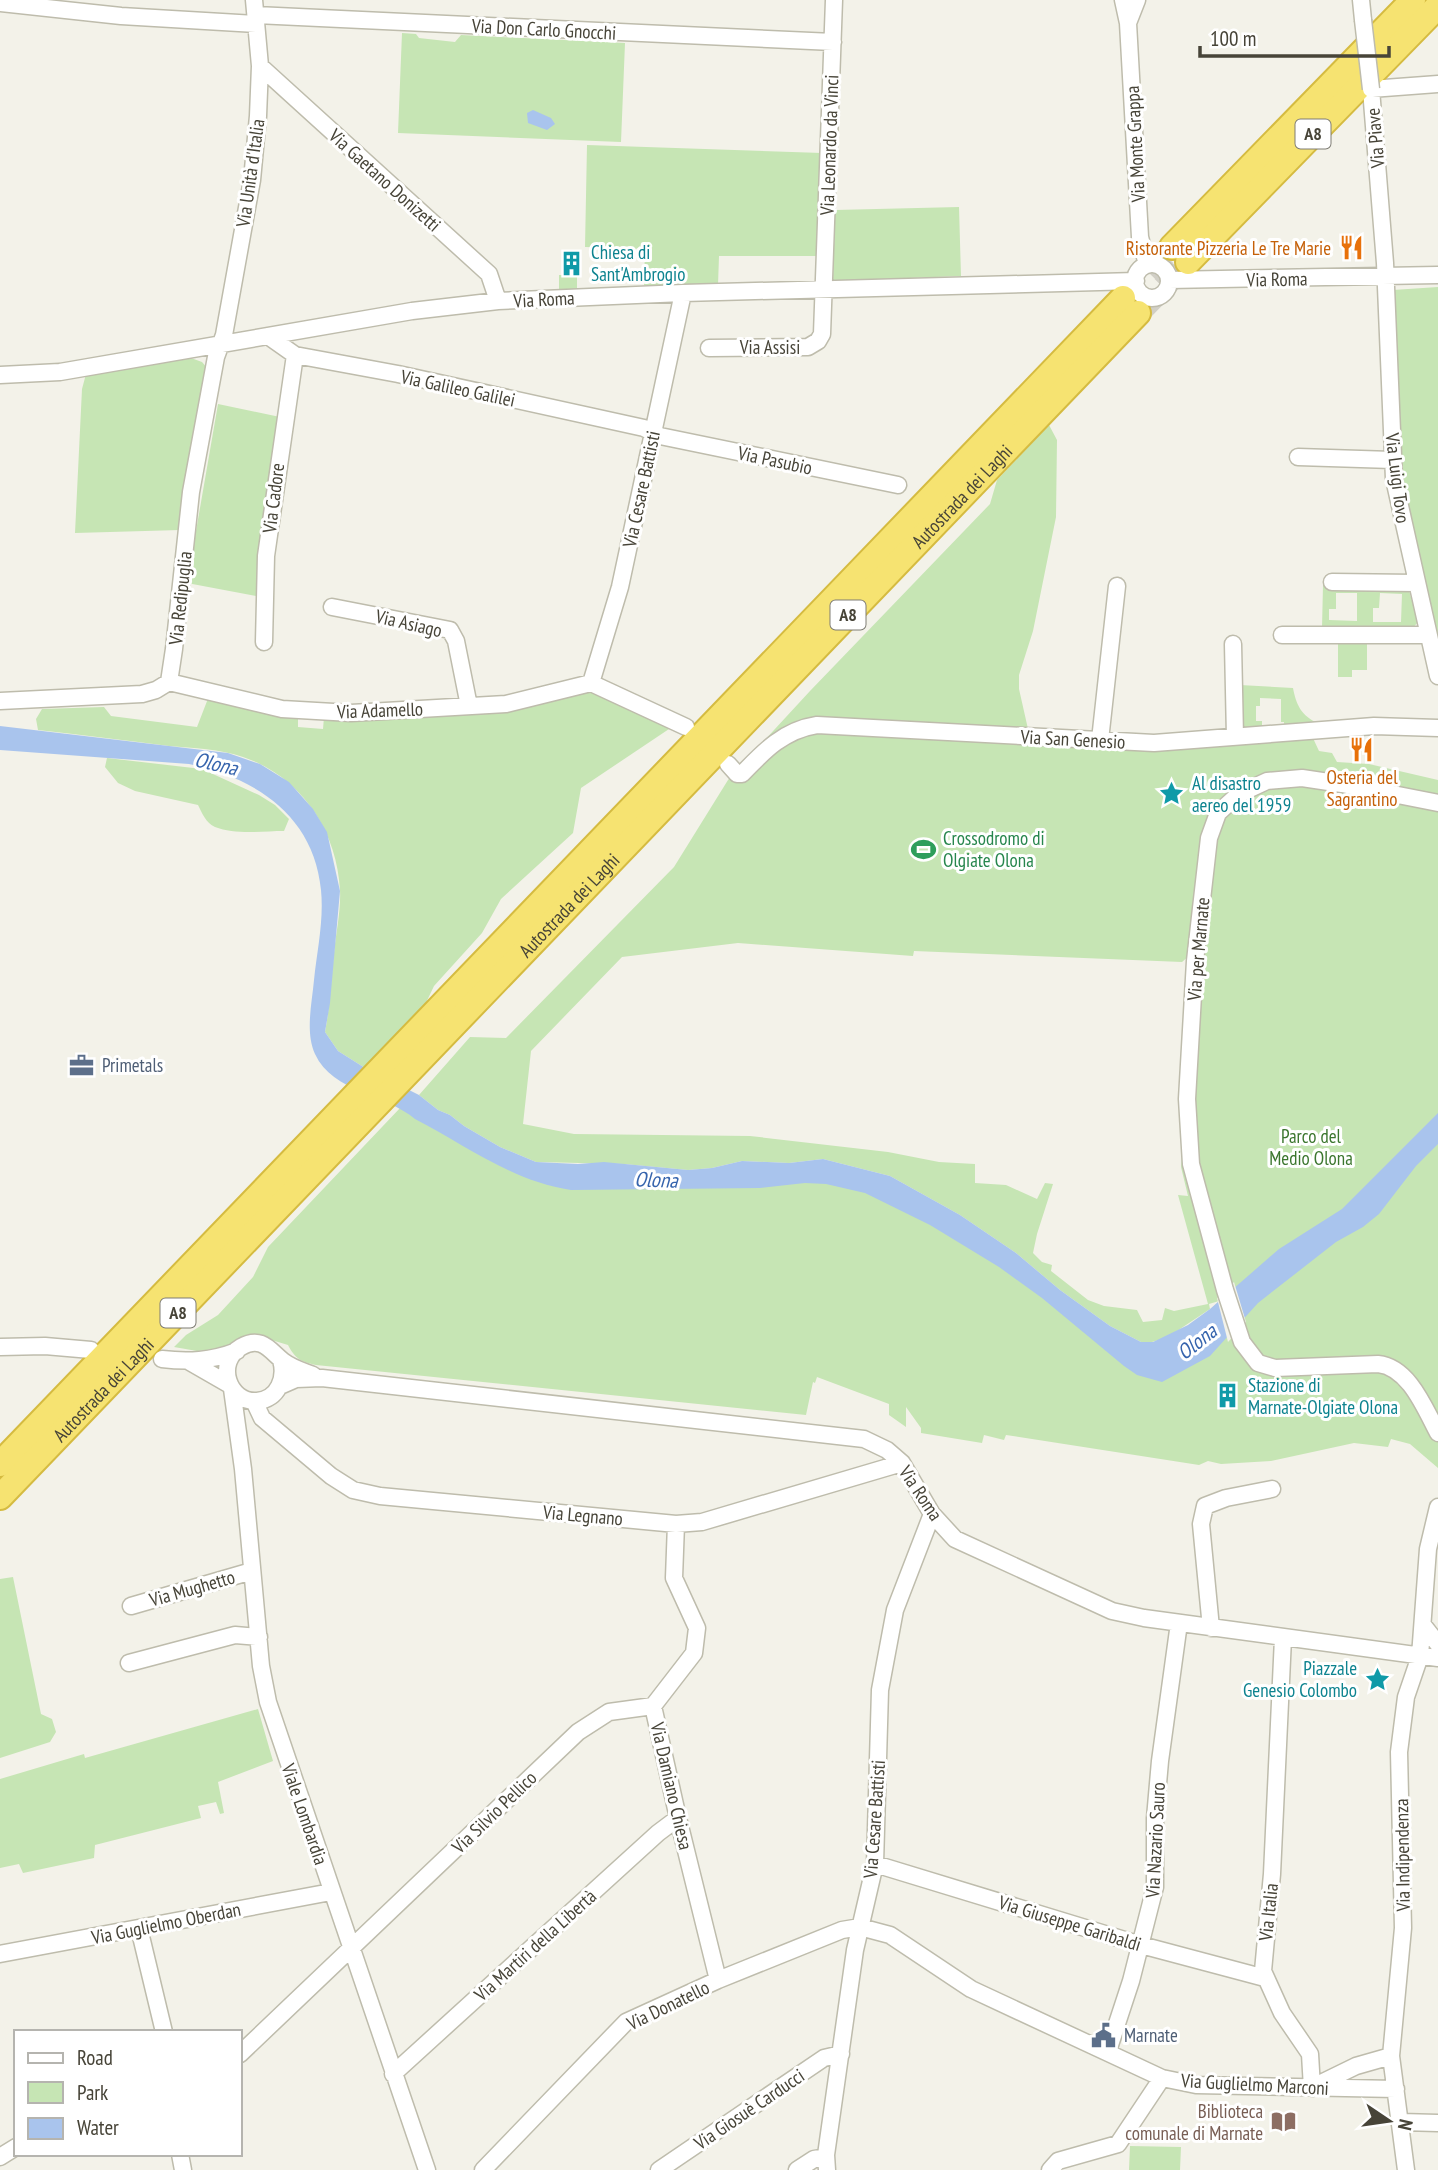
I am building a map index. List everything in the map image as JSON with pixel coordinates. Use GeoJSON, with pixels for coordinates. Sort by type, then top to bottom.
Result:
{"type":"FeatureCollection","features":[{"type":"Feature","properties":{"kind":"highway","name":"A8"},"geometry":{"type":"LineString","coordinates":[[1413,0],[1180,255],[1438,6]]}},
{"type":"Feature","properties":{"kind":"highway","name":"Autostrada dei Laghi"},"geometry":{"type":"LineString","coordinates":[[0,1497],[355,1128],[399,1068],[1132,297]]}},
{"type":"Feature","properties":{"kind":"highway","name":"Autostrada dei Laghi"},"geometry":{"type":"LineString","coordinates":[[0,1464],[326,1124],[399,1068]]}},
{"type":"Feature","properties":{"kind":"street","name":"Via Leonardo da Vinci"},"geometry":{"type":"LineString","coordinates":[[823,289],[834,0]]}},
{"type":"Feature","properties":{"kind":"street","name":"Via Monte Grappa"},"geometry":{"type":"LineString","coordinates":[[1123,0],[1128,23],[1140,229],[1147,265]]}},
{"type":"Feature","properties":{"kind":"street","name":"Via Monte Grappa"},"geometry":{"type":"LineString","coordinates":[[1128,23],[1137,0]]}},
{"type":"Feature","properties":{"kind":"street","name":"Via Piave"},"geometry":{"type":"LineString","coordinates":[[1361,0],[1376,94],[1385,276]]}},
{"type":"Feature","properties":{"kind":"street","name":"Via Don Carlo Gnocchi"},"geometry":{"type":"LineString","coordinates":[[0,3],[130,17],[255,13],[833,43]]}},
{"type":"Feature","properties":{"kind":"street","name":"Via Unità d'Italia"},"geometry":{"type":"LineString","coordinates":[[221,345],[252,180],[260,66],[255,13]]}},
{"type":"Feature","properties":{"kind":"street","name":"Via Gaetano Donizetti"},"geometry":{"type":"LineString","coordinates":[[260,66],[489,274],[498,302]]}},
{"type":"Feature","properties":{"kind":"street"},"geometry":{"type":"LineString","coordinates":[[1376,94],[1438,84]]}},
{"type":"Feature","properties":{"kind":"street"},"geometry":{"type":"LineString","coordinates":[[1147,265],[1162,267],[1169,280],[1166,291],[1156,297],[1145,296],[1140,292],[1132,297],[1139,271],[1147,265]]}},
{"type":"Feature","properties":{"kind":"street","name":"Via Roma"},"geometry":{"type":"LineString","coordinates":[[1169,280],[1438,275]]}},
{"type":"Feature","properties":{"kind":"street","name":"Via Luigi Tovo"},"geometry":{"type":"LineString","coordinates":[[1385,276],[1392,460],[1396,492],[1438,677]]}},
{"type":"Feature","properties":{"kind":"street","name":"Via Roma"},"geometry":{"type":"LineString","coordinates":[[0,375],[60,372],[412,311],[498,302],[823,289],[1132,297]]}},
{"type":"Feature","properties":{"kind":"street","name":"Via Assisi"},"geometry":{"type":"LineString","coordinates":[[709,348],[811,347],[818,341],[823,329],[823,289]]}},
{"type":"Feature","properties":{"kind":"street","name":"Via Cesare Battisti"},"geometry":{"type":"LineString","coordinates":[[591,683],[620,587],[683,293]]}},
{"type":"Feature","properties":{"kind":"street","name":"Via Galileo Galilei"},"geometry":{"type":"LineString","coordinates":[[268,336],[295,355],[398,374],[653,431]]}},
{"type":"Feature","properties":{"kind":"street","name":"Via Redipuglia"},"geometry":{"type":"LineString","coordinates":[[169,682],[191,492],[216,357],[221,345]]}},
{"type":"Feature","properties":{"kind":"street","name":"Via Cadore"},"geometry":{"type":"LineString","coordinates":[[264,642],[266,556],[295,355]]}},
{"type":"Feature","properties":{"kind":"street","name":"Via Pasubio"},"geometry":{"type":"LineString","coordinates":[[653,431],[660,436],[898,485]]}},
{"type":"Feature","properties":{"kind":"street"},"geometry":{"type":"LineString","coordinates":[[1298,457],[1392,460]]}},
{"type":"Feature","properties":{"kind":"street"},"geometry":{"type":"LineString","coordinates":[[1332,582],[1416,583]]}},
{"type":"Feature","properties":{"kind":"street"},"geometry":{"type":"LineString","coordinates":[[1100,740],[1117,586]]}},
{"type":"Feature","properties":{"kind":"street","name":"Via Asiago"},"geometry":{"type":"LineString","coordinates":[[332,607],[450,631],[456,641],[469,706]]}},
{"type":"Feature","properties":{"kind":"street"},"geometry":{"type":"LineString","coordinates":[[1282,635],[1428,635]]}},
{"type":"Feature","properties":{"kind":"street"},"geometry":{"type":"LineString","coordinates":[[1233,644],[1235,737]]}},
{"type":"Feature","properties":{"kind":"street"},"geometry":{"type":"LineString","coordinates":[[0,701],[142,694],[156,691],[169,682]]}},
{"type":"Feature","properties":{"kind":"street","name":"Via Adamello"},"geometry":{"type":"LineString","coordinates":[[169,682],[282,709],[351,713],[506,704],[591,683]]}},
{"type":"Feature","properties":{"kind":"street"},"geometry":{"type":"LineString","coordinates":[[591,683],[686,727]]}},
{"type":"Feature","properties":{"kind":"street","name":"Via San Genesio"},"geometry":{"type":"LineString","coordinates":[[728,764],[737,774],[742,774],[768,746],[802,727],[817,725],[1154,743],[1374,726],[1438,728]]}},
{"type":"Feature","properties":{"kind":"street","name":"Via per Marnate"},"geometry":{"type":"LineString","coordinates":[[1438,803],[1342,784],[1282,778],[1239,794],[1218,813],[1209,838],[1195,961],[1187,1099],[1191,1164],[1225,1290],[1242,1342],[1252,1357],[1264,1366],[1275,1368],[1393,1367],[1405,1378],[1438,1433]]}},
{"type":"Feature","properties":{"kind":"street","name":"Via Roma"},"geometry":{"type":"LineString","coordinates":[[237,1351],[250,1344],[259,1344],[275,1352],[281,1360],[297,1369],[322,1378]]}},
{"type":"Feature","properties":{"kind":"street"},"geometry":{"type":"LineString","coordinates":[[6,1348],[45,1346],[89,1352]]}},
{"type":"Feature","properties":{"kind":"street"},"geometry":{"type":"LineString","coordinates":[[162,1359],[190,1362],[237,1351]]}},
{"type":"Feature","properties":{"kind":"street"},"geometry":{"type":"LineString","coordinates":[[231,1387],[226,1371],[229,1361],[237,1351]]}},
{"type":"Feature","properties":{"kind":"street"},"geometry":{"type":"LineString","coordinates":[[278,1431],[268,1411],[283,1368],[281,1360]]}},
{"type":"Feature","properties":{"kind":"street"},"geometry":{"type":"LineString","coordinates":[[190,1362],[231,1387],[239,1396],[254,1401]]}},
{"type":"Feature","properties":{"kind":"street","name":"Via Roma"},"geometry":{"type":"LineString","coordinates":[[254,1401],[296,1379],[322,1378],[864,1439],[887,1450],[902,1463],[932,1514],[955,1539],[1112,1611],[1211,1628],[1438,1658]]}},
{"type":"Feature","properties":{"kind":"street","name":"Viale Lombardia"},"geometry":{"type":"LineString","coordinates":[[231,1387],[263,1677],[270,1710],[427,2170]]}},
{"type":"Feature","properties":{"kind":"street","name":"Viale Lombardia"},"geometry":{"type":"LineString","coordinates":[[239,1445],[245,1418],[254,1401]]}},
{"type":"Feature","properties":{"kind":"street","name":"Via Legnano"},"geometry":{"type":"LineString","coordinates":[[254,1401],[262,1418],[331,1476],[363,1493],[676,1524],[702,1522],[902,1463]]}},
{"type":"Feature","properties":{"kind":"street"},"geometry":{"type":"LineString","coordinates":[[1211,1628],[1201,1524],[1205,1506],[1226,1498],[1272,1489]]}},
{"type":"Feature","properties":{"kind":"street","name":"Via Indipendenza"},"geometry":{"type":"LineString","coordinates":[[1406,2170],[1391,2056],[1403,1927],[1399,1752],[1407,1693],[1420,1657],[1427,1549],[1438,1507]]}},
{"type":"Feature","properties":{"kind":"street","name":"Via Cesare Battisti"},"geometry":{"type":"LineString","coordinates":[[826,2164],[860,1927],[875,1864],[880,1690],[895,1610],[932,1514]]}},
{"type":"Feature","properties":{"kind":"street","name":"Via Damiano Chiesa"},"geometry":{"type":"LineString","coordinates":[[676,1524],[674,1578],[697,1628],[694,1653],[653,1706],[718,1980]]}},
{"type":"Feature","properties":{"kind":"street","name":"Via Mughetto"},"geometry":{"type":"LineString","coordinates":[[131,1606],[252,1571]]}},
{"type":"Feature","properties":{"kind":"street","name":"Via Nazario Sauro"},"geometry":{"type":"LineString","coordinates":[[1108,2051],[1141,1945],[1155,1887],[1155,1818],[1160,1761],[1180,1623]]}},
{"type":"Feature","properties":{"kind":"street"},"geometry":{"type":"LineString","coordinates":[[1423,1625],[1438,1643]]}},
{"type":"Feature","properties":{"kind":"street"},"geometry":{"type":"LineString","coordinates":[[129,1663],[236,1634],[259,1637]]}},
{"type":"Feature","properties":{"kind":"street","name":"Via Italia"},"geometry":{"type":"LineString","coordinates":[[1283,1638],[1272,1874],[1263,1957],[1265,1978],[1282,2012],[1310,2054],[1312,2088]]}},
{"type":"Feature","properties":{"kind":"street","name":"Via Silvio Pellico"},"geometry":{"type":"LineString","coordinates":[[242,2052],[578,1732],[609,1712],[653,1706]]}},
{"type":"Feature","properties":{"kind":"street","name":"Via Martiri della Libertà"},"geometry":{"type":"LineString","coordinates":[[393,2074],[647,1843],[678,1818]]}},
{"type":"Feature","properties":{"kind":"street","name":"Via Giuseppe Garibaldi"},"geometry":{"type":"LineString","coordinates":[[875,1864],[1141,1945],[1265,1978]]}},
{"type":"Feature","properties":{"kind":"street","name":"Via Guglielmo Oberdan"},"geometry":{"type":"LineString","coordinates":[[0,1954],[331,1892]]}},
{"type":"Feature","properties":{"kind":"street","name":"Via Donatello"},"geometry":{"type":"LineString","coordinates":[[483,2170],[626,2022],[718,1980],[842,1930],[860,1927]]}},
{"type":"Feature","properties":{"kind":"street","name":"Via Guglielmo Marconi"},"geometry":{"type":"LineString","coordinates":[[860,1927],[890,1935],[971,1989],[1162,2078],[1196,2085],[1396,2089]]}},
{"type":"Feature","properties":{"kind":"street"},"geometry":{"type":"LineString","coordinates":[[139,1928],[164,2030]]}},
{"type":"Feature","properties":{"kind":"street","name":"Via Giosuè Carducci"},"geometry":{"type":"LineString","coordinates":[[659,2170],[824,2058],[831,2054],[841,2054]]}},
{"type":"Feature","properties":{"kind":"street"},"geometry":{"type":"LineString","coordinates":[[1312,2088],[1351,2068],[1391,2056]]}},
{"type":"Feature","properties":{"kind":"street"},"geometry":{"type":"LineString","coordinates":[[1351,2068],[1348,2073],[1352,2088]]}},
{"type":"Feature","properties":{"kind":"street"},"geometry":{"type":"LineString","coordinates":[[1051,2170],[1058,2161],[1118,2144],[1162,2078]]}},
{"type":"Feature","properties":{"kind":"street"},"geometry":{"type":"LineString","coordinates":[[1401,2122],[1438,2123]]}},
{"type":"Feature","properties":{"kind":"street"},"geometry":{"type":"LineString","coordinates":[[797,2170],[814,2159],[826,2164]]}},
{"type":"Feature","properties":{"kind":"green space"},"geometry":{"type":"Polygon","coordinates":[[[402,33],[455,42],[461,35],[625,43],[621,142],[398,133],[402,33]]]}},
{"type":"Feature","properties":{"kind":"green space"},"geometry":{"type":"Polygon","coordinates":[[[587,145],[822,153],[821,256],[719,256],[718,285],[644,285],[645,249],[585,247],[587,145]]]}},
{"type":"Feature","properties":{"kind":"green space"},"geometry":{"type":"Polygon","coordinates":[[[959,207],[961,276],[833,281],[835,210],[959,207]]]}},
{"type":"Feature","properties":{"kind":"green space"},"geometry":{"type":"Polygon","coordinates":[[[559,275],[577,275],[577,291],[559,292],[559,275]]]}},
{"type":"Feature","properties":{"kind":"green space"},"geometry":{"type":"Polygon","coordinates":[[[1438,287],[1438,652],[1403,487],[1398,441],[1393,290],[1438,287]]]}},
{"type":"Feature","properties":{"kind":"green space"},"geometry":{"type":"Polygon","coordinates":[[[191,358],[202,362],[209,370],[180,530],[75,533],[82,389],[86,374],[191,358]]]}},
{"type":"Feature","properties":{"kind":"green space"},"geometry":{"type":"Polygon","coordinates":[[[218,404],[280,417],[256,596],[187,583],[218,404]]]}},
{"type":"Feature","properties":{"kind":"green space","name":"Parco del Medio Olona"},"geometry":{"type":"Polygon","coordinates":[[[1049,425],[1057,440],[1056,517],[1033,631],[1019,675],[1019,689],[1028,729],[1034,735],[1312,736],[1319,751],[1332,753],[1337,762],[1369,764],[1438,780],[1438,1468],[1410,1444],[1391,1439],[1388,1447],[1354,1443],[1271,1461],[1221,1464],[1208,1461],[1199,1465],[1006,1435],[1004,1440],[984,1435],[982,1443],[921,1433],[921,1428],[906,1407],[906,1427],[889,1415],[889,1404],[817,1377],[815,1383],[813,1382],[806,1415],[316,1365],[299,1359],[288,1345],[255,1335],[218,1349],[197,1351],[174,1347],[186,1335],[218,1315],[253,1277],[268,1247],[401,1107],[522,1168],[834,1172],[940,1224],[1152,1371],[1219,1301],[1209,1304],[1210,1309],[1168,1337],[1141,1342],[1110,1326],[1060,1290],[1016,1253],[960,1215],[890,1176],[823,1159],[789,1163],[742,1161],[688,1170],[624,1164],[536,1162],[500,1147],[438,1110],[419,1095],[470,1037],[506,1038],[674,867],[728,780],[990,504],[997,480],[1049,425]],[[1209,852],[1197,875],[1190,955],[1182,962],[914,951],[913,956],[738,943],[622,957],[531,1051],[523,1124],[574,1134],[750,1136],[888,1152],[939,1162],[975,1164],[975,1183],[1006,1185],[1037,1199],[1045,1183],[1053,1184],[1033,1253],[1042,1262],[1052,1265],[1051,1271],[1088,1300],[1104,1306],[1137,1310],[1143,1322],[1162,1320],[1165,1308],[1174,1311],[1208,1304],[1178,1195],[1188,1196],[1181,1167],[1209,852]]]}},
{"type":"Feature","properties":{"kind":"green space"},"geometry":{"type":"Polygon","coordinates":[[[1323,585],[1408,587],[1418,622],[1411,630],[1322,628],[1323,585]],[[1336,593],[1336,609],[1329,609],[1329,620],[1357,621],[1357,593],[1336,593]],[[1380,593],[1379,608],[1373,608],[1373,622],[1401,622],[1402,594],[1380,593]]]}},
{"type":"Feature","properties":{"kind":"green space"},"geometry":{"type":"Polygon","coordinates":[[[1338,641],[1367,641],[1367,670],[1352,670],[1352,677],[1338,677],[1338,641]]]}},
{"type":"Feature","properties":{"kind":"green space"},"geometry":{"type":"Polygon","coordinates":[[[1240,685],[1293,688],[1300,709],[1318,723],[1284,725],[1284,722],[1281,722],[1281,699],[1260,698],[1260,706],[1256,706],[1256,721],[1262,721],[1262,727],[1241,730],[1240,685]]]}},
{"type":"Feature","properties":{"kind":"green space"},"geometry":{"type":"Polygon","coordinates":[[[592,687],[675,725],[581,788],[573,833],[501,899],[482,933],[434,986],[423,1009],[365,1068],[338,1051],[325,1032],[340,890],[332,847],[312,808],[298,792],[282,777],[234,754],[38,730],[36,719],[42,709],[104,707],[111,716],[197,727],[209,696],[298,715],[298,727],[323,729],[324,717],[592,687]]]}},
{"type":"Feature","properties":{"kind":"green space"},"geometry":{"type":"Polygon","coordinates":[[[107,758],[202,769],[259,795],[275,805],[289,819],[284,831],[240,832],[215,827],[198,805],[135,791],[118,783],[105,767],[107,758]]]}},
{"type":"Feature","properties":{"kind":"green space"},"geometry":{"type":"Polygon","coordinates":[[[13,1577],[41,1714],[52,1719],[56,1732],[50,1742],[0,1758],[0,1579],[13,1577]]]}},
{"type":"Feature","properties":{"kind":"green space"},"geometry":{"type":"Polygon","coordinates":[[[258,1709],[273,1761],[218,1782],[224,1813],[220,1814],[216,1802],[198,1806],[201,1818],[95,1845],[94,1858],[23,1873],[19,1864],[0,1868],[0,1779],[84,1754],[85,1758],[258,1709]]]}},
{"type":"Feature","properties":{"kind":"green space"},"geometry":{"type":"Polygon","coordinates":[[[1130,2146],[1181,2147],[1180,2170],[1129,2170],[1130,2146]]]}},
{"type":"Feature","properties":{"kind":"water"},"geometry":{"type":"Polygon","coordinates":[[[533,110],[551,118],[555,124],[547,130],[528,123],[527,113],[533,110]]]}},
{"type":"Feature","properties":{"kind":"water","name":"Olona"},"geometry":{"type":"Polygon","coordinates":[[[0,726],[228,753],[260,764],[289,782],[313,809],[327,832],[340,891],[325,1032],[338,1051],[419,1095],[438,1110],[500,1147],[536,1162],[604,1162],[688,1170],[742,1161],[789,1163],[823,1159],[890,1176],[960,1215],[1016,1253],[1060,1290],[1110,1326],[1141,1342],[1153,1342],[1188,1325],[1279,1249],[1342,1209],[1438,1113],[1438,1144],[1416,1166],[1379,1214],[1363,1227],[1336,1242],[1258,1303],[1210,1356],[1162,1382],[1137,1375],[999,1267],[930,1225],[865,1193],[826,1184],[805,1183],[760,1188],[571,1190],[550,1186],[510,1171],[390,1104],[347,1085],[323,1067],[312,1045],[310,1017],[321,924],[321,890],[316,864],[307,841],[294,821],[278,804],[237,779],[189,764],[0,750],[0,726]]]}},
{"type":"Feature","properties":{"kind":"pier"},"geometry":{"type":"Polygon","coordinates":[[[1234,1282],[1246,1322],[1228,1342],[1217,1298],[1234,1282]]]}},
{"type":"Feature","properties":{"kind":"tunnel"},"geometry":{"type":"LineString","coordinates":[[1123,298],[1172,247]]}},
{"type":"Feature","properties":{"kind":"tunnel"},"geometry":{"type":"LineString","coordinates":[[1138,313],[1187,263]]}},
{"type":"Feature","properties":{"kind":"place","name":"Ristorante Pizzeria Le Tre Marie"},"geometry":{"type":"Point","coordinates":[1351,248]}},
{"type":"Feature","properties":{"kind":"place","name":"Chiesa di Sant'Ambrogio"},"geometry":{"type":"Point","coordinates":[571,263]}},
{"type":"Feature","properties":{"kind":"place","name":"Osteria del Sagrantino"},"geometry":{"type":"Point","coordinates":[1362,749]}},
{"type":"Feature","properties":{"kind":"place","name":"Al disastro aereo del 1959"},"geometry":{"type":"Point","coordinates":[1172,794]}},
{"type":"Feature","properties":{"kind":"place","name":"Crossodromo di Olgiate Olona"},"geometry":{"type":"Point","coordinates":[923,849]}},
{"type":"Feature","properties":{"kind":"place","name":"Primetals"},"geometry":{"type":"Point","coordinates":[82,1065]}},
{"type":"Feature","properties":{"kind":"place","name":"Stazione di Marnate-Olgiate Olona"},"geometry":{"type":"Point","coordinates":[1228,1396]}},
{"type":"Feature","properties":{"kind":"place","name":"Piazzale Genesio Colombo"},"geometry":{"type":"Point","coordinates":[1377,1679]}},
{"type":"Feature","properties":{"kind":"place","name":"Marnate"},"geometry":{"type":"Point","coordinates":[1104,2035]}},
{"type":"Feature","properties":{"kind":"place","name":"Biblioteca comunale di Marnate"},"geometry":{"type":"Point","coordinates":[1283,2122]}}]}
